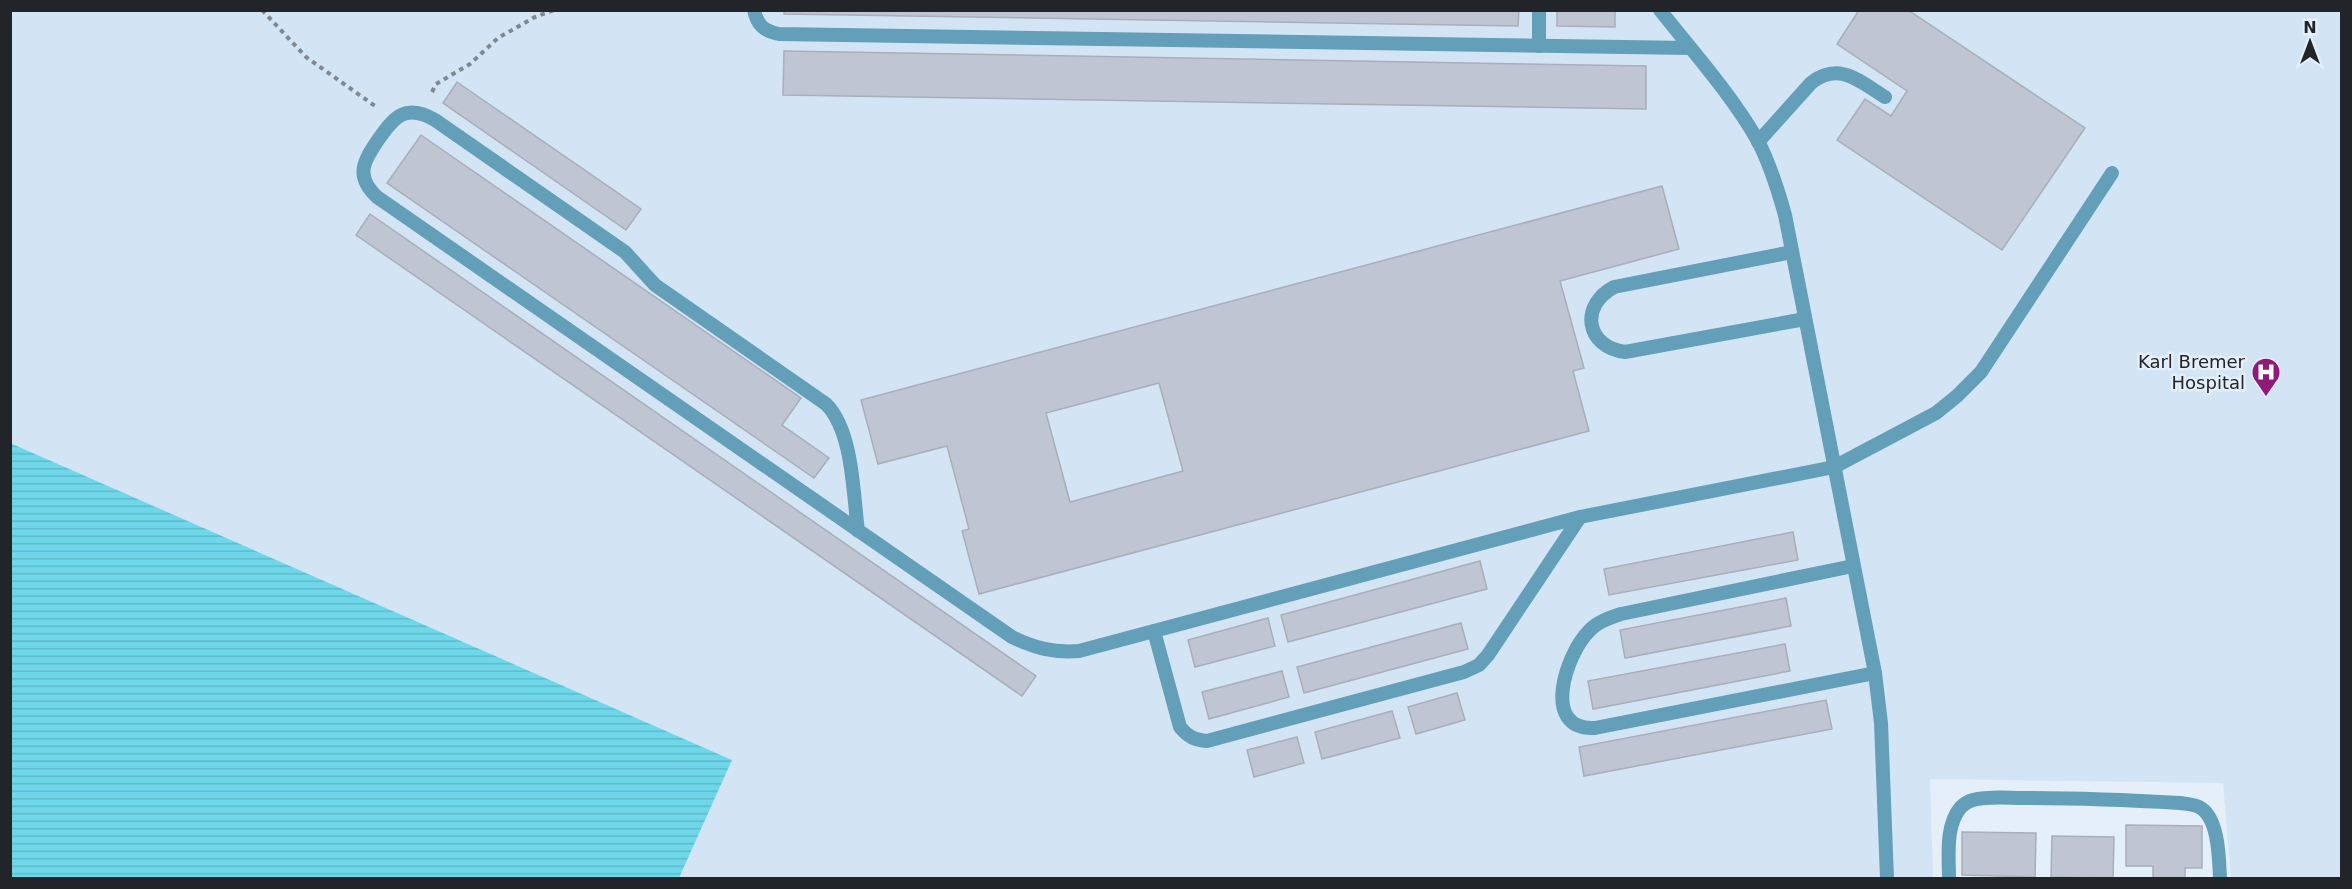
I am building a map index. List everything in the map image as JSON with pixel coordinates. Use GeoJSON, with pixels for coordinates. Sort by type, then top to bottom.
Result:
{"type":"FeatureCollection","features":[{"type":"Feature","properties":{"kind":"lane"},"geometry":{"type":"LineString","coordinates":[[754,10],[756,21],[763,28],[779,34],[1690,48]]}},
{"type":"Feature","properties":{"kind":"lane"},"geometry":{"type":"LineString","coordinates":[[1539,10],[1539,46]]}},
{"type":"Feature","properties":{"kind":"lane"},"geometry":{"type":"LineString","coordinates":[[1660,10],[1733,103],[1758,142],[1782,205],[1875,673],[1881,723],[1887,879]]}},
{"type":"Feature","properties":{"kind":"lane"},"geometry":{"type":"LineString","coordinates":[[1758,142],[1811,83],[1830,72],[1842,73],[1885,97]]}},
{"type":"Feature","properties":{"kind":"lane"},"geometry":{"type":"LineString","coordinates":[[858,531],[846,438],[841,423],[826,404],[655,285],[625,252],[435,120],[419,113],[408,113],[392,119],[366,157],[363,168],[364,179],[369,189],[377,197],[858,531],[1012,637],[1044,651],[1079,651],[1580,518],[1834,467],[1936,413],[1970,385],[1981,372],[2112,173]]}},
{"type":"Feature","properties":{"kind":"lane"},"geometry":{"type":"LineString","coordinates":[[1792,252],[1614,287],[1603,293],[1596,302],[1591,313],[1591,324],[1603,344],[1613,351],[1625,352],[1805,319]]}},
{"type":"Feature","properties":{"kind":"lane"},"geometry":{"type":"LineString","coordinates":[[1154,631],[1180,727],[1186,735],[1196,740],[1207,741],[1464,672],[1479,665],[1580,518]]}},
{"type":"Feature","properties":{"kind":"lane"},"geometry":{"type":"LineString","coordinates":[[1853,566],[1605,619],[1590,629],[1580,641],[1568,664],[1563,690],[1564,705],[1570,721],[1586,729],[1875,673]]}},
{"type":"Feature","properties":{"kind":"lane"},"geometry":{"type":"LineString","coordinates":[[1949,879],[1949,846],[1952,827],[1955,816],[1962,806],[1972,800],[2045,798],[2180,803],[2198,807],[2207,813],[2213,822],[2220,879]]}},
{"type":"Feature","properties":{"kind":"path"},"geometry":{"type":"LineString","coordinates":[[262,10],[306,57],[392,119]]}},
{"type":"Feature","properties":{"kind":"path"},"geometry":{"type":"LineString","coordinates":[[419,113],[436,84],[470,64],[498,38],[535,16],[554,10]]}},
{"type":"Feature","properties":{"kind":"shaded area"},"geometry":{"type":"Polygon","coordinates":[[[10,11],[2341,11],[2341,878],[2231,878],[2223,783],[1930,779],[1933,878],[11,878],[10,11]]]}},
{"type":"Feature","properties":{"kind":"water"},"geometry":{"type":"Polygon","coordinates":[[[10,443],[732,760],[679,878],[11,878],[10,443]]]}},
{"type":"Feature","properties":{"kind":"building"},"geometry":{"type":"Polygon","coordinates":[[[784,10],[1519,10],[1518,26],[784,14],[784,10]]]}},
{"type":"Feature","properties":{"kind":"building"},"geometry":{"type":"Polygon","coordinates":[[[1557,10],[1615,10],[1615,27],[1557,26],[1557,10]]]}},
{"type":"Feature","properties":{"kind":"building"},"geometry":{"type":"Polygon","coordinates":[[[1859,10],[1908,10],[2085,128],[2002,250],[1837,140],[1865,99],[1891,116],[1907,91],[1837,44],[1859,10]]]}},
{"type":"Feature","properties":{"kind":"building"},"geometry":{"type":"Polygon","coordinates":[[[784,51],[1646,66],[1646,109],[783,95],[784,51]]]}},
{"type":"Feature","properties":{"kind":"building"},"geometry":{"type":"Polygon","coordinates":[[[457,82],[641,209],[626,230],[443,103],[457,82]]]}},
{"type":"Feature","properties":{"kind":"building"},"geometry":{"type":"Polygon","coordinates":[[[421,135],[801,398],[782,425],[829,458],[814,478],[387,183],[421,135]]]}},
{"type":"Feature","properties":{"kind":"building"},"geometry":{"type":"Polygon","coordinates":[[[1662,186],[1679,249],[1560,281],[1584,368],[1573,371],[1589,431],[979,594],[962,531],[969,529],[947,446],[878,464],[861,400],[1662,186]],[[1159,383],[1046,413],[1070,502],[1183,471],[1159,383]]]}},
{"type":"Feature","properties":{"kind":"building"},"geometry":{"type":"Polygon","coordinates":[[[370,214],[1036,676],[1022,696],[356,235],[370,214]]]}},
{"type":"Feature","properties":{"kind":"building"},"geometry":{"type":"Polygon","coordinates":[[[1793,532],[1798,560],[1609,595],[1604,569],[1793,532]]]}},
{"type":"Feature","properties":{"kind":"building"},"geometry":{"type":"Polygon","coordinates":[[[1480,561],[1487,589],[1288,642],[1281,615],[1480,561]]]}},
{"type":"Feature","properties":{"kind":"building"},"geometry":{"type":"Polygon","coordinates":[[[1786,598],[1791,626],[1625,658],[1620,630],[1786,598]]]}},
{"type":"Feature","properties":{"kind":"building"},"geometry":{"type":"Polygon","coordinates":[[[1268,618],[1275,646],[1195,667],[1188,640],[1268,618]]]}},
{"type":"Feature","properties":{"kind":"building"},"geometry":{"type":"Polygon","coordinates":[[[1461,623],[1468,649],[1304,693],[1297,667],[1461,623]]]}},
{"type":"Feature","properties":{"kind":"building"},"geometry":{"type":"Polygon","coordinates":[[[1785,644],[1790,671],[1593,709],[1588,681],[1785,644]]]}},
{"type":"Feature","properties":{"kind":"building"},"geometry":{"type":"Polygon","coordinates":[[[1282,671],[1289,697],[1209,719],[1202,692],[1282,671]]]}},
{"type":"Feature","properties":{"kind":"building"},"geometry":{"type":"Polygon","coordinates":[[[1457,693],[1465,720],[1416,734],[1408,707],[1457,693]]]}},
{"type":"Feature","properties":{"kind":"building"},"geometry":{"type":"Polygon","coordinates":[[[1826,700],[1832,729],[1584,776],[1579,747],[1826,700]]]}},
{"type":"Feature","properties":{"kind":"building"},"geometry":{"type":"Polygon","coordinates":[[[1392,711],[1400,738],[1322,759],[1315,732],[1392,711]]]}},
{"type":"Feature","properties":{"kind":"building"},"geometry":{"type":"Polygon","coordinates":[[[1297,737],[1304,763],[1254,777],[1247,750],[1297,737]]]}},
{"type":"Feature","properties":{"kind":"building"},"geometry":{"type":"Polygon","coordinates":[[[2126,825],[2202,826],[2202,868],[2185,868],[2185,878],[2153,878],[2153,866],[2126,866],[2126,825]]]}},
{"type":"Feature","properties":{"kind":"building"},"geometry":{"type":"Polygon","coordinates":[[[1962,832],[2036,833],[2035,877],[1962,875],[1962,832]]]}},
{"type":"Feature","properties":{"kind":"building"},"geometry":{"type":"Polygon","coordinates":[[[2052,836],[2114,837],[2113,878],[2051,877],[2052,836]]]}},
{"type":"Feature","properties":{"kind":"place","name":"Karl Bremer Hospital"},"geometry":{"type":"Point","coordinates":[2266,398]}}]}
